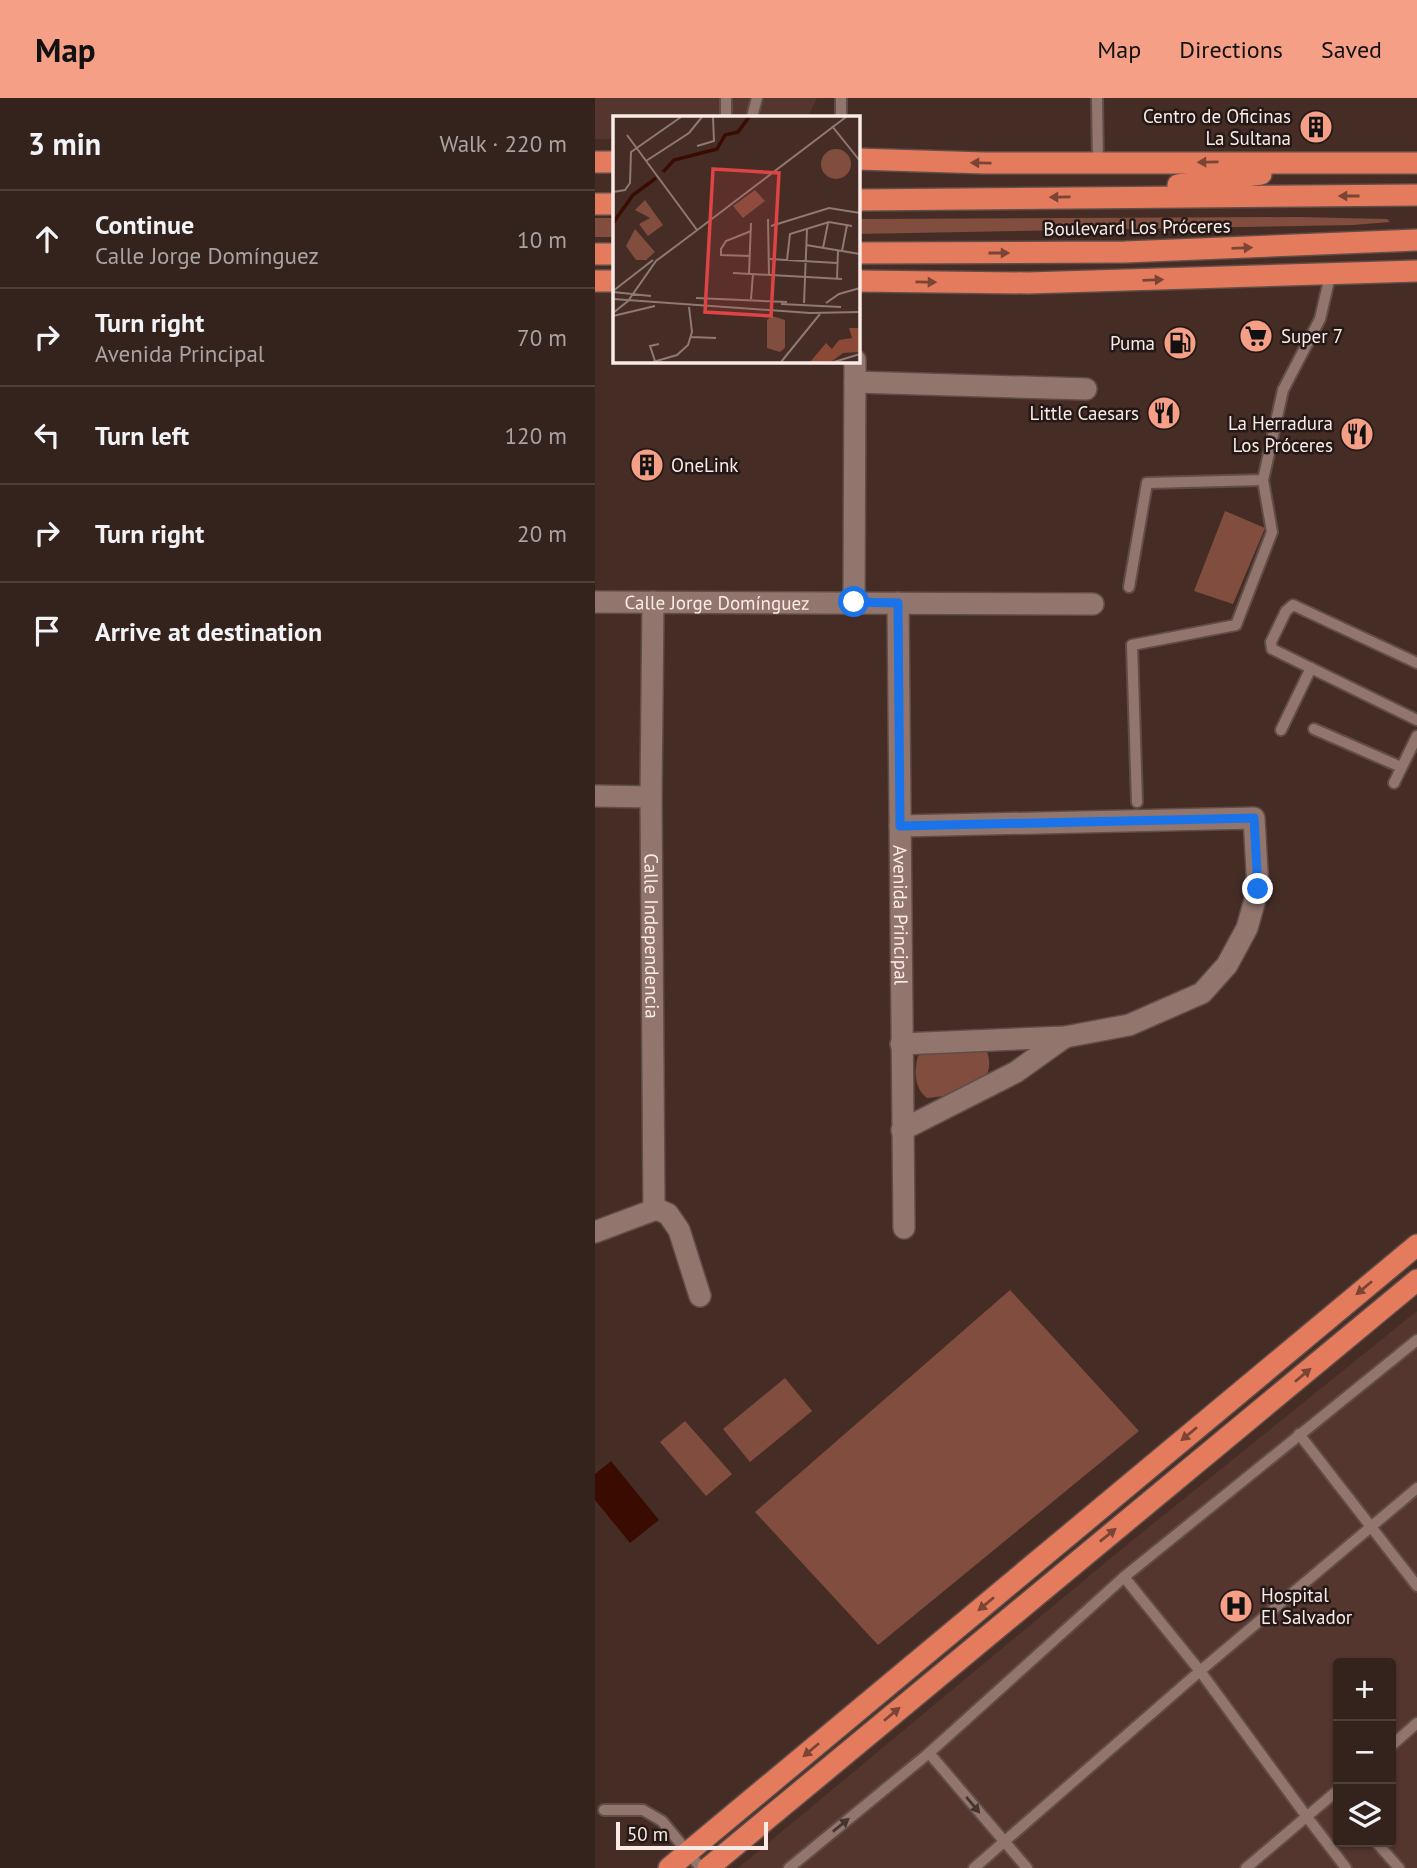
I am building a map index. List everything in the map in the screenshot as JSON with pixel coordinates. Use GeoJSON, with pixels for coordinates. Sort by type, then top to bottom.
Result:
{"type":"FeatureCollection","features":[{"type":"Feature","properties":{"kind":"highway"},"geometry":{"type":"LineString","coordinates":[[859,159],[1098,164],[1417,163]]}},
{"type":"Feature","properties":{"kind":"highway"},"geometry":{"type":"LineString","coordinates":[[595,162],[613,162]]}},
{"type":"Feature","properties":{"kind":"highway"},"geometry":{"type":"LineString","coordinates":[[1129,196],[1239,176],[1350,164]]}},
{"type":"Feature","properties":{"kind":"highway","name":"Boulevard Los Próceres"},"geometry":{"type":"LineString","coordinates":[[859,200],[1417,195]]}},
{"type":"Feature","properties":{"kind":"highway"},"geometry":{"type":"LineString","coordinates":[[595,204],[613,204]]}},
{"type":"Feature","properties":{"kind":"highway","name":"Boulevard Los Próceres"},"geometry":{"type":"LineString","coordinates":[[859,253],[1125,253],[1417,240]]}},
{"type":"Feature","properties":{"kind":"highway"},"geometry":{"type":"LineString","coordinates":[[1125,253],[1244,269],[1370,273]]}},
{"type":"Feature","properties":{"kind":"highway"},"geometry":{"type":"LineString","coordinates":[[595,254],[613,254]]}},
{"type":"Feature","properties":{"kind":"highway"},"geometry":{"type":"LineString","coordinates":[[859,281],[1028,283],[1330,276],[1417,271]]}},
{"type":"Feature","properties":{"kind":"highway"},"geometry":{"type":"LineString","coordinates":[[595,281],[613,281]]}},
{"type":"Feature","properties":{"kind":"highway"},"geometry":{"type":"LineString","coordinates":[[669,1868],[695,1860],[1038,1560],[1417,1245]]}},
{"type":"Feature","properties":{"kind":"highway"},"geometry":{"type":"LineString","coordinates":[[708,1868],[1417,1280]]}},
{"type":"Feature","properties":{"kind":"highway"},"geometry":{"type":"LineString","coordinates":[[1251,1382],[1270,1403]]}},
{"type":"Feature","properties":{"kind":"highway"},"geometry":{"type":"LineString","coordinates":[[1038,1560],[1056,1579]]}},
{"type":"Feature","properties":{"kind":"street"},"geometry":{"type":"LineString","coordinates":[[854,602],[855,371],[1086,389]]}},
{"type":"Feature","properties":{"kind":"street","name":"Calle Jorge Domínguez"},"geometry":{"type":"LineString","coordinates":[[595,602],[1093,604]]}},
{"type":"Feature","properties":{"kind":"street","name":"Calle Independencia"},"geometry":{"type":"LineString","coordinates":[[653,602],[651,797],[654,1208]]}},
{"type":"Feature","properties":{"kind":"street","name":"Avenida Principal"},"geometry":{"type":"LineString","coordinates":[[898,603],[904,1228]]}},
{"type":"Feature","properties":{"kind":"street"},"geometry":{"type":"LineString","coordinates":[[595,796],[651,797]]}},
{"type":"Feature","properties":{"kind":"street"},"geometry":{"type":"LineString","coordinates":[[900,826],[1254,818],[1258,889],[1247,928],[1227,965],[1202,993],[1129,1024],[1065,1037],[901,1044]]}},
{"type":"Feature","properties":{"kind":"street"},"geometry":{"type":"LineString","coordinates":[[902,1130],[1016,1072],[1065,1037]]}},
{"type":"Feature","properties":{"kind":"street"},"geometry":{"type":"LineString","coordinates":[[595,1231],[654,1208],[668,1214],[679,1230],[700,1296]]}},
{"type":"Feature","properties":{"kind":"lane"},"geometry":{"type":"LineString","coordinates":[[726,98],[726,116]]}},
{"type":"Feature","properties":{"kind":"lane"},"geometry":{"type":"LineString","coordinates":[[750,98],[751,116]]}},
{"type":"Feature","properties":{"kind":"lane"},"geometry":{"type":"LineString","coordinates":[[751,116],[757,98]]}},
{"type":"Feature","properties":{"kind":"lane"},"geometry":{"type":"LineString","coordinates":[[841,98],[841,116]]}},
{"type":"Feature","properties":{"kind":"lane"},"geometry":{"type":"LineString","coordinates":[[1097,98],[1098,164]]}},
{"type":"Feature","properties":{"kind":"lane"},"geometry":{"type":"LineString","coordinates":[[1137,802],[1132,645],[1236,625],[1272,532],[1263,480],[1283,390],[1320,319],[1330,276]]}},
{"type":"Feature","properties":{"kind":"lane"},"geometry":{"type":"LineString","coordinates":[[1129,587],[1147,483],[1263,480]]}},
{"type":"Feature","properties":{"kind":"lane"},"geometry":{"type":"LineString","coordinates":[[1417,663],[1293,605],[1281,621],[1271,642],[1271,646],[1311,668],[1417,720]]}},
{"type":"Feature","properties":{"kind":"lane"},"geometry":{"type":"LineString","coordinates":[[1281,730],[1311,668]]}},
{"type":"Feature","properties":{"kind":"lane"},"geometry":{"type":"LineString","coordinates":[[1314,729],[1401,767]]}},
{"type":"Feature","properties":{"kind":"lane"},"geometry":{"type":"LineString","coordinates":[[1394,783],[1417,736]]}},
{"type":"Feature","properties":{"kind":"lane"},"geometry":{"type":"LineString","coordinates":[[789,1868],[929,1753],[1123,1577],[1417,1340]]}},
{"type":"Feature","properties":{"kind":"lane"},"geometry":{"type":"LineString","coordinates":[[1299,1434],[1417,1586]]}},
{"type":"Feature","properties":{"kind":"lane"},"geometry":{"type":"LineString","coordinates":[[974,1868],[1200,1671],[1417,1488]]}},
{"type":"Feature","properties":{"kind":"lane"},"geometry":{"type":"LineString","coordinates":[[1123,1577],[1200,1671],[1346,1868]]}},
{"type":"Feature","properties":{"kind":"lane"},"geometry":{"type":"LineString","coordinates":[[1396,1741],[1417,1723]]}},
{"type":"Feature","properties":{"kind":"lane"},"geometry":{"type":"LineString","coordinates":[[929,1753],[1027,1868]]}},
{"type":"Feature","properties":{"kind":"lane"},"geometry":{"type":"LineString","coordinates":[[1246,1868],[1333,1794]]}},
{"type":"Feature","properties":{"kind":"lane"},"geometry":{"type":"LineString","coordinates":[[604,1810],[643,1810],[662,1821],[695,1860]]}},
{"type":"Feature","properties":{"kind":"lane"},"geometry":{"type":"LineString","coordinates":[[1380,1847],[1399,1868]]}},
{"type":"Feature","properties":{"kind":"shaded area"},"geometry":{"type":"Polygon","coordinates":[[[595,98],[817,98],[808,116],[613,116],[613,139],[595,139],[595,98]]]}},
{"type":"Feature","properties":{"kind":"shaded area"},"geometry":{"type":"Polygon","coordinates":[[[1298,217],[1387,219],[1390,222],[1353,225],[859,234],[859,219],[1298,217]]]}},
{"type":"Feature","properties":{"kind":"shaded area"},"geometry":{"type":"Polygon","coordinates":[[[595,218],[613,218],[613,237],[595,237],[595,218]]]}},
{"type":"Feature","properties":{"kind":"shaded area"},"geometry":{"type":"Polygon","coordinates":[[[1225,511],[1265,528],[1233,604],[1194,591],[1225,511]]]}},
{"type":"Feature","properties":{"kind":"shaded area"},"geometry":{"type":"Polygon","coordinates":[[[929,1049],[986,1049],[989,1062],[987,1073],[981,1081],[962,1092],[927,1098],[917,1084],[916,1067],[918,1056],[929,1049]]]}},
{"type":"Feature","properties":{"kind":"shaded area"},"geometry":{"type":"Polygon","coordinates":[[[1010,1290],[1139,1431],[878,1645],[755,1512],[1010,1290]]]}},
{"type":"Feature","properties":{"kind":"shaded area","name":"Hospital El Salvador"},"geometry":{"type":"Polygon","coordinates":[[[1417,1311],[1417,1868],[738,1868],[1123,1548],[1417,1311]]]}},
{"type":"Feature","properties":{"kind":"shaded area"},"geometry":{"type":"Polygon","coordinates":[[[785,1378],[812,1411],[750,1462],[723,1429],[785,1378]]]}},
{"type":"Feature","properties":{"kind":"shaded area"},"geometry":{"type":"Polygon","coordinates":[[[685,1421],[732,1474],[706,1496],[660,1442],[685,1421]]]}},
{"type":"Feature","properties":{"kind":"shaded area"},"geometry":{"type":"Polygon","coordinates":[[[611,1461],[659,1520],[630,1543],[595,1500],[595,1474],[611,1461]]]}},
{"type":"Feature","properties":{"kind":"place","name":"Centro de Oficinas La Sultana"},"geometry":{"type":"Point","coordinates":[1316,127]}},
{"type":"Feature","properties":{"kind":"place","name":"Super 7"},"geometry":{"type":"Point","coordinates":[1256,336]}},
{"type":"Feature","properties":{"kind":"place","name":"Puma"},"geometry":{"type":"Point","coordinates":[1180,343]}},
{"type":"Feature","properties":{"kind":"place","name":"Little Caesars"},"geometry":{"type":"Point","coordinates":[1164,413]}},
{"type":"Feature","properties":{"kind":"place","name":"La Herradura Los Próceres"},"geometry":{"type":"Point","coordinates":[1357,434]}},
{"type":"Feature","properties":{"kind":"place","name":"OneLink"},"geometry":{"type":"Point","coordinates":[647,465]}},
{"type":"Feature","properties":{"kind":"place","name":"Hospital El Salvador"},"geometry":{"type":"Point","coordinates":[1236,1606]}},
{"type":"Feature","properties":{"kind":"route"},"geometry":{"type":"LineString","coordinates":[[854,602],[898,603],[900,826],[1254,818],[1258,889]]}}]}
